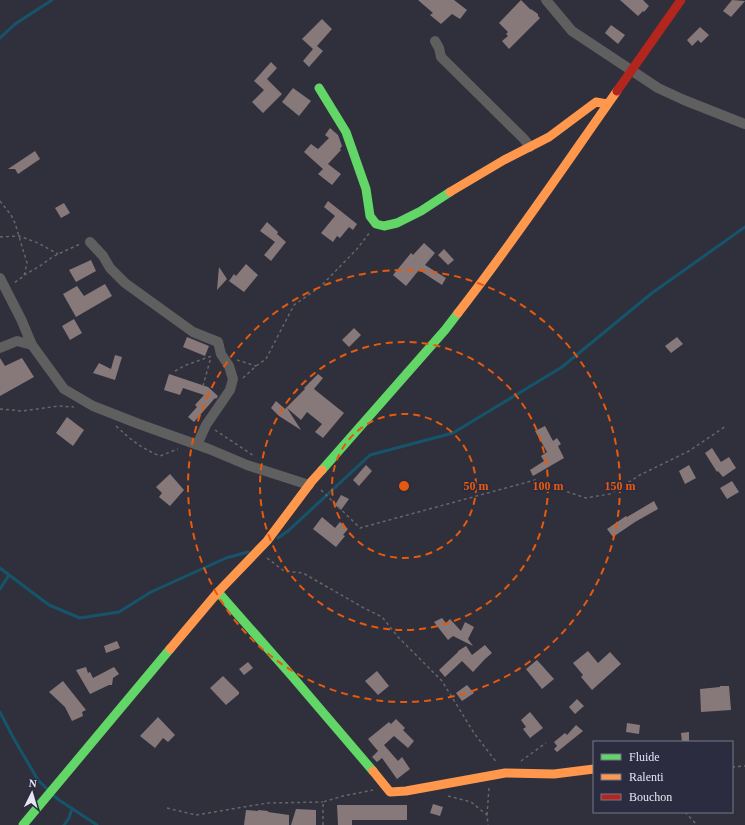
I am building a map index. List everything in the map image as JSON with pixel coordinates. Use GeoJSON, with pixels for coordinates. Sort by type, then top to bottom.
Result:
{"type":"FeatureCollection","features":[{"type":"Feature","properties":{"kind":"main road"},"geometry":{"type":"LineString","coordinates":[[23,825],[218,592],[267,541],[310,483],[445,330],[526,222],[681,0]]}},
{"type":"Feature","properties":{"kind":"main road"},"geometry":{"type":"LineString","coordinates":[[318,88],[346,132],[366,189],[370,216],[376,224],[384,226],[397,223],[421,211],[468,181],[549,137],[596,102],[607,104]]}},
{"type":"Feature","properties":{"kind":"main road"},"geometry":{"type":"LineString","coordinates":[[218,592],[291,675],[390,792],[406,791],[505,773],[554,774],[593,769]]}},
{"type":"Feature","properties":{"kind":"street"},"geometry":{"type":"LineString","coordinates":[[546,0],[572,31],[658,88],[745,124]]}},
{"type":"Feature","properties":{"kind":"street"},"geometry":{"type":"LineString","coordinates":[[435,41],[439,48],[441,57],[524,139],[530,147]]}},
{"type":"Feature","properties":{"kind":"street"},"geometry":{"type":"LineString","coordinates":[[90,242],[103,256],[110,268],[125,283],[193,332],[218,342],[221,354],[229,366],[233,378],[230,390],[206,425],[197,445]]}},
{"type":"Feature","properties":{"kind":"street"},"geometry":{"type":"LineString","coordinates":[[0,278],[21,319],[32,345],[64,389],[92,406],[247,465],[310,483]]}},
{"type":"Feature","properties":{"kind":"street"},"geometry":{"type":"LineString","coordinates":[[0,348],[17,340],[32,345]]}},
{"type":"Feature","properties":{"kind":"path"},"geometry":{"type":"LineString","coordinates":[[0,202],[11,214],[15,222],[27,263],[24,275]]}},
{"type":"Feature","properties":{"kind":"path"},"geometry":{"type":"LineString","coordinates":[[230,390],[256,366],[266,359],[294,305],[320,286],[357,249],[376,224]]}},
{"type":"Feature","properties":{"kind":"path"},"geometry":{"type":"LineString","coordinates":[[0,237],[19,236],[38,243],[58,254]]}},
{"type":"Feature","properties":{"kind":"path"},"geometry":{"type":"LineString","coordinates":[[10,297],[14,283],[24,275],[58,254],[83,243],[90,242]]}},
{"type":"Feature","properties":{"kind":"path"},"geometry":{"type":"LineString","coordinates":[[203,386],[211,357]]}},
{"type":"Feature","properties":{"kind":"path"},"geometry":{"type":"LineString","coordinates":[[310,483],[360,528],[535,480],[586,498],[610,494],[640,475],[689,451],[726,426]]}},
{"type":"Feature","properties":{"kind":"path"},"geometry":{"type":"LineString","coordinates":[[258,550],[284,571],[303,573],[382,617],[399,638],[442,681],[474,733],[505,773],[546,743]]}},
{"type":"Feature","properties":{"kind":"path"},"geometry":{"type":"LineString","coordinates":[[733,767],[745,766]]}},
{"type":"Feature","properties":{"kind":"path"},"geometry":{"type":"LineString","coordinates":[[487,816],[490,787]]}},
{"type":"Feature","properties":{"kind":"path"},"geometry":{"type":"LineString","coordinates":[[167,808],[196,815],[268,803],[324,802]]}},
{"type":"Feature","properties":{"kind":"path"},"geometry":{"type":"LineString","coordinates":[[686,813],[697,825]]}},
{"type":"Feature","properties":{"kind":"building"},"geometry":{"type":"Polygon","coordinates":[[[418,0],[454,0],[467,10],[460,19],[452,14],[441,24],[430,15],[433,13],[418,0]]]}},
{"type":"Feature","properties":{"kind":"building"},"geometry":{"type":"Polygon","coordinates":[[[521,0],[531,10],[538,14],[540,18],[509,49],[502,41],[508,36],[506,34],[508,32],[499,23],[521,0]]]}},
{"type":"Feature","properties":{"kind":"building"},"geometry":{"type":"Polygon","coordinates":[[[620,0],[643,0],[649,6],[638,16],[620,0]]]}},
{"type":"Feature","properties":{"kind":"building"},"geometry":{"type":"Polygon","coordinates":[[[732,0],[745,1],[731,17],[723,11],[732,0]]]}},
{"type":"Feature","properties":{"kind":"building"},"geometry":{"type":"Polygon","coordinates":[[[322,19],[332,29],[317,46],[323,51],[309,67],[303,61],[313,49],[302,39],[322,19]]]}},
{"type":"Feature","properties":{"kind":"building"},"geometry":{"type":"Polygon","coordinates":[[[611,25],[625,35],[618,44],[605,33],[611,25]]]}},
{"type":"Feature","properties":{"kind":"building"},"geometry":{"type":"Polygon","coordinates":[[[700,27],[709,35],[701,43],[698,40],[692,46],[687,40],[700,27]]]}},
{"type":"Feature","properties":{"kind":"building"},"geometry":{"type":"Polygon","coordinates":[[[271,62],[277,68],[267,79],[282,94],[263,113],[252,102],[264,90],[254,81],[271,62]]]}},
{"type":"Feature","properties":{"kind":"building"},"geometry":{"type":"Polygon","coordinates":[[[293,88],[311,101],[299,116],[282,102],[293,88]]]}},
{"type":"Feature","properties":{"kind":"building"},"geometry":{"type":"Polygon","coordinates":[[[330,128],[338,135],[342,146],[340,149],[341,150],[328,164],[341,174],[332,185],[318,174],[323,169],[304,152],[311,144],[318,149],[329,138],[325,135],[330,128]]]}},
{"type":"Feature","properties":{"kind":"building"},"geometry":{"type":"Polygon","coordinates":[[[35,151],[40,159],[18,174],[15,169],[8,169],[35,151]]]}},
{"type":"Feature","properties":{"kind":"building"},"geometry":{"type":"Polygon","coordinates":[[[328,201],[357,224],[353,230],[349,227],[340,238],[337,236],[333,242],[321,233],[335,216],[324,207],[328,201]]]}},
{"type":"Feature","properties":{"kind":"building"},"geometry":{"type":"Polygon","coordinates":[[[64,203],[70,213],[61,218],[55,208],[64,203]]]}},
{"type":"Feature","properties":{"kind":"building"},"geometry":{"type":"Polygon","coordinates":[[[267,222],[286,242],[271,261],[264,255],[275,242],[260,231],[267,222]]]}},
{"type":"Feature","properties":{"kind":"building"},"geometry":{"type":"Polygon","coordinates":[[[424,243],[435,253],[425,265],[446,278],[442,285],[419,270],[406,286],[393,275],[411,253],[413,255],[424,243]]]}},
{"type":"Feature","properties":{"kind":"building"},"geometry":{"type":"Polygon","coordinates":[[[444,249],[454,260],[448,265],[438,255],[444,249]]]}},
{"type":"Feature","properties":{"kind":"building"},"geometry":{"type":"Polygon","coordinates":[[[91,260],[96,271],[76,282],[69,270],[91,260]]]}},
{"type":"Feature","properties":{"kind":"building"},"geometry":{"type":"Polygon","coordinates":[[[246,264],[258,275],[244,292],[229,281],[234,274],[236,276],[246,264]]]}},
{"type":"Feature","properties":{"kind":"building"},"geometry":{"type":"Polygon","coordinates":[[[219,267],[227,279],[217,290],[219,267]]]}},
{"type":"Feature","properties":{"kind":"building"},"geometry":{"type":"Polygon","coordinates":[[[105,284],[112,296],[76,317],[63,294],[77,286],[84,296],[105,284]]]}},
{"type":"Feature","properties":{"kind":"building"},"geometry":{"type":"Polygon","coordinates":[[[74,319],[82,333],[70,340],[62,326],[74,319]]]}},
{"type":"Feature","properties":{"kind":"building"},"geometry":{"type":"Polygon","coordinates":[[[354,328],[361,335],[349,347],[342,340],[354,328]]]}},
{"type":"Feature","properties":{"kind":"building"},"geometry":{"type":"Polygon","coordinates":[[[187,337],[209,346],[205,356],[183,347],[187,337]]]}},
{"type":"Feature","properties":{"kind":"building"},"geometry":{"type":"Polygon","coordinates":[[[677,337],[683,344],[671,353],[665,346],[677,337]]]}},
{"type":"Feature","properties":{"kind":"building"},"geometry":{"type":"Polygon","coordinates":[[[115,355],[122,357],[115,380],[93,373],[99,363],[111,369],[115,355]]]}},
{"type":"Feature","properties":{"kind":"building"},"geometry":{"type":"Polygon","coordinates":[[[0,358],[5,366],[22,358],[34,377],[0,396],[0,358]]]}},
{"type":"Feature","properties":{"kind":"building"},"geometry":{"type":"Polygon","coordinates":[[[169,374],[208,387],[218,396],[194,422],[188,417],[197,407],[195,405],[204,395],[183,388],[180,395],[164,390],[169,374]]]}},
{"type":"Feature","properties":{"kind":"building"},"geometry":{"type":"Polygon","coordinates":[[[318,374],[323,378],[314,389],[344,413],[323,438],[315,432],[322,424],[307,412],[301,420],[287,408],[301,430],[279,416],[271,408],[276,401],[285,409],[318,374]]]}},
{"type":"Feature","properties":{"kind":"building"},"geometry":{"type":"Polygon","coordinates":[[[67,417],[84,430],[73,446],[56,433],[67,417]]]}},
{"type":"Feature","properties":{"kind":"building"},"geometry":{"type":"Polygon","coordinates":[[[545,426],[553,441],[557,438],[561,444],[558,446],[564,458],[533,476],[530,470],[544,461],[541,456],[547,452],[535,431],[545,426]]]}},
{"type":"Feature","properties":{"kind":"building"},"geometry":{"type":"Polygon","coordinates":[[[712,448],[721,462],[729,457],[736,468],[723,477],[718,471],[717,472],[705,453],[712,448]]]}},
{"type":"Feature","properties":{"kind":"building"},"geometry":{"type":"Polygon","coordinates":[[[366,465],[372,471],[359,486],[353,480],[366,465]]]}},
{"type":"Feature","properties":{"kind":"building"},"geometry":{"type":"Polygon","coordinates":[[[689,465],[696,478],[685,484],[679,471],[689,465]]]}},
{"type":"Feature","properties":{"kind":"building"},"geometry":{"type":"Polygon","coordinates":[[[170,474],[184,490],[170,506],[159,497],[162,493],[156,487],[170,474]]]}},
{"type":"Feature","properties":{"kind":"building"},"geometry":{"type":"Polygon","coordinates":[[[732,481],[739,492],[727,499],[720,488],[732,481]]]}},
{"type":"Feature","properties":{"kind":"building"},"geometry":{"type":"Polygon","coordinates":[[[341,495],[349,499],[341,510],[335,505],[341,495]]]}},
{"type":"Feature","properties":{"kind":"building"},"geometry":{"type":"Polygon","coordinates":[[[654,501],[658,509],[613,537],[607,529],[626,516],[627,517],[654,501]]]}},
{"type":"Feature","properties":{"kind":"building"},"geometry":{"type":"Polygon","coordinates":[[[322,517],[335,528],[340,522],[348,529],[343,535],[345,536],[336,547],[313,529],[322,517]]]}},
{"type":"Feature","properties":{"kind":"building"},"geometry":{"type":"Polygon","coordinates":[[[442,618],[446,623],[450,619],[461,631],[465,622],[474,627],[468,639],[473,646],[453,636],[448,640],[434,622],[442,618]]]}},
{"type":"Feature","properties":{"kind":"building"},"geometry":{"type":"Polygon","coordinates":[[[117,641],[120,648],[106,653],[104,646],[117,641]]]}},
{"type":"Feature","properties":{"kind":"building"},"geometry":{"type":"Polygon","coordinates":[[[485,645],[492,653],[473,672],[462,661],[445,677],[439,670],[458,651],[466,646],[472,655],[485,645]]]}},
{"type":"Feature","properties":{"kind":"building"},"geometry":{"type":"Polygon","coordinates":[[[588,651],[598,663],[610,652],[621,664],[592,690],[581,677],[583,675],[573,663],[588,651]]]}},
{"type":"Feature","properties":{"kind":"building"},"geometry":{"type":"Polygon","coordinates":[[[537,660],[554,679],[542,689],[526,669],[537,660]]]}},
{"type":"Feature","properties":{"kind":"building"},"geometry":{"type":"Polygon","coordinates":[[[248,662],[253,668],[244,675],[239,669],[248,662]]]}},
{"type":"Feature","properties":{"kind":"building"},"geometry":{"type":"Polygon","coordinates":[[[86,667],[88,673],[90,672],[93,678],[114,667],[119,674],[113,678],[112,685],[90,694],[76,670],[86,667]]]}},
{"type":"Feature","properties":{"kind":"building"},"geometry":{"type":"Polygon","coordinates":[[[377,671],[389,686],[378,695],[365,681],[377,671]]]}},
{"type":"Feature","properties":{"kind":"building"},"geometry":{"type":"Polygon","coordinates":[[[223,676],[239,692],[239,694],[226,705],[210,688],[223,676]]]}},
{"type":"Feature","properties":{"kind":"building"},"geometry":{"type":"Polygon","coordinates":[[[63,681],[86,710],[82,712],[83,716],[72,721],[65,707],[49,692],[63,681]]]}},
{"type":"Feature","properties":{"kind":"building"},"geometry":{"type":"Polygon","coordinates":[[[467,685],[474,693],[462,701],[456,693],[467,685]]]}},
{"type":"Feature","properties":{"kind":"building"},"geometry":{"type":"Polygon","coordinates":[[[729,686],[731,710],[701,712],[700,689],[729,686]]]}},
{"type":"Feature","properties":{"kind":"building"},"geometry":{"type":"Polygon","coordinates":[[[577,699],[584,706],[575,714],[569,707],[577,699]]]}},
{"type":"Feature","properties":{"kind":"building"},"geometry":{"type":"Polygon","coordinates":[[[530,712],[543,728],[530,738],[523,729],[526,727],[521,720],[530,712]]]}},
{"type":"Feature","properties":{"kind":"building"},"geometry":{"type":"Polygon","coordinates":[[[158,717],[175,735],[168,742],[163,738],[155,748],[140,736],[158,717]]]}},
{"type":"Feature","properties":{"kind":"building"},"geometry":{"type":"Polygon","coordinates":[[[396,719],[405,728],[403,730],[414,741],[408,748],[394,736],[384,745],[398,761],[402,757],[410,769],[397,779],[382,758],[377,762],[372,757],[378,751],[368,739],[389,722],[391,724],[396,719]]]}},
{"type":"Feature","properties":{"kind":"building"},"geometry":{"type":"Polygon","coordinates":[[[627,723],[640,725],[639,734],[626,732],[627,723]]]}},
{"type":"Feature","properties":{"kind":"building"},"geometry":{"type":"Polygon","coordinates":[[[576,725],[583,731],[557,752],[554,749],[557,746],[554,742],[565,733],[567,735],[576,725]]]}},
{"type":"Feature","properties":{"kind":"building"},"geometry":{"type":"Polygon","coordinates":[[[689,732],[689,741],[682,741],[681,733],[689,732]]]}},
{"type":"Feature","properties":{"kind":"building"},"geometry":{"type":"Polygon","coordinates":[[[433,804],[443,807],[440,816],[430,813],[433,804]]]}},
{"type":"Feature","properties":{"kind":"building"},"geometry":{"type":"Polygon","coordinates":[[[337,805],[407,805],[407,820],[352,820],[352,825],[338,825],[337,805]]]}},
{"type":"Feature","properties":{"kind":"building"},"geometry":{"type":"Polygon","coordinates":[[[296,809],[316,810],[316,825],[291,825],[296,809]]]}},
{"type":"Feature","properties":{"kind":"building"},"geometry":{"type":"Polygon","coordinates":[[[246,810],[268,811],[289,815],[289,825],[244,825],[246,810]]]}},
{"type":"Feature","properties":{"kind":"waterway"},"geometry":{"type":"LineString","coordinates":[[0,38],[15,24],[52,0]]}},
{"type":"Feature","properties":{"kind":"waterway"},"geometry":{"type":"LineString","coordinates":[[278,538],[288,531],[370,455],[453,433],[562,367],[652,293],[745,227]]}},
{"type":"Feature","properties":{"kind":"waterway"},"geometry":{"type":"LineString","coordinates":[[0,568],[49,605],[80,618],[119,612],[151,592],[226,558],[248,552]]}},
{"type":"Feature","properties":{"kind":"waterway"},"geometry":{"type":"LineString","coordinates":[[0,589],[9,575]]}},
{"type":"Feature","properties":{"kind":"waterway"},"geometry":{"type":"LineString","coordinates":[[0,712],[38,780],[47,789]]}},
{"type":"Feature","properties":{"kind":"waterway"},"geometry":{"type":"LineString","coordinates":[[54,796],[97,825]]}},
{"type":"Feature","properties":{"kind":"waterway"},"geometry":{"type":"LineString","coordinates":[[64,825],[69,818],[72,808]]}},
{"type":"Feature","properties":{"kind":"traffic: fast"},"geometry":{"type":"LineString","coordinates":[[319,88],[346,132],[366,189],[370,216],[376,224],[384,226],[397,223],[421,211],[450,192]]}},
{"type":"Feature","properties":{"kind":"traffic: fast"},"geometry":{"type":"LineString","coordinates":[[322,470],[445,330],[458,313]]}},
{"type":"Feature","properties":{"kind":"traffic: fast"},"geometry":{"type":"LineString","coordinates":[[218,592],[373,771]]}},
{"type":"Feature","properties":{"kind":"traffic: fast"},"geometry":{"type":"LineString","coordinates":[[23,825],[170,649]]}},
{"type":"Feature","properties":{"kind":"traffic: slow"},"geometry":{"type":"LineString","coordinates":[[458,313],[519,231],[617,91]]}},
{"type":"Feature","properties":{"kind":"traffic: slow"},"geometry":{"type":"LineString","coordinates":[[450,192],[504,160],[549,137],[596,102],[607,104]]}},
{"type":"Feature","properties":{"kind":"traffic: slow"},"geometry":{"type":"LineString","coordinates":[[170,649],[218,592],[267,541],[322,470]]}},
{"type":"Feature","properties":{"kind":"traffic: slow"},"geometry":{"type":"LineString","coordinates":[[373,771],[390,792],[406,791],[505,773],[554,774],[593,769]]}},
{"type":"Feature","properties":{"kind":"traffic: jam"},"geometry":{"type":"LineString","coordinates":[[617,91],[681,0]]}}]}
